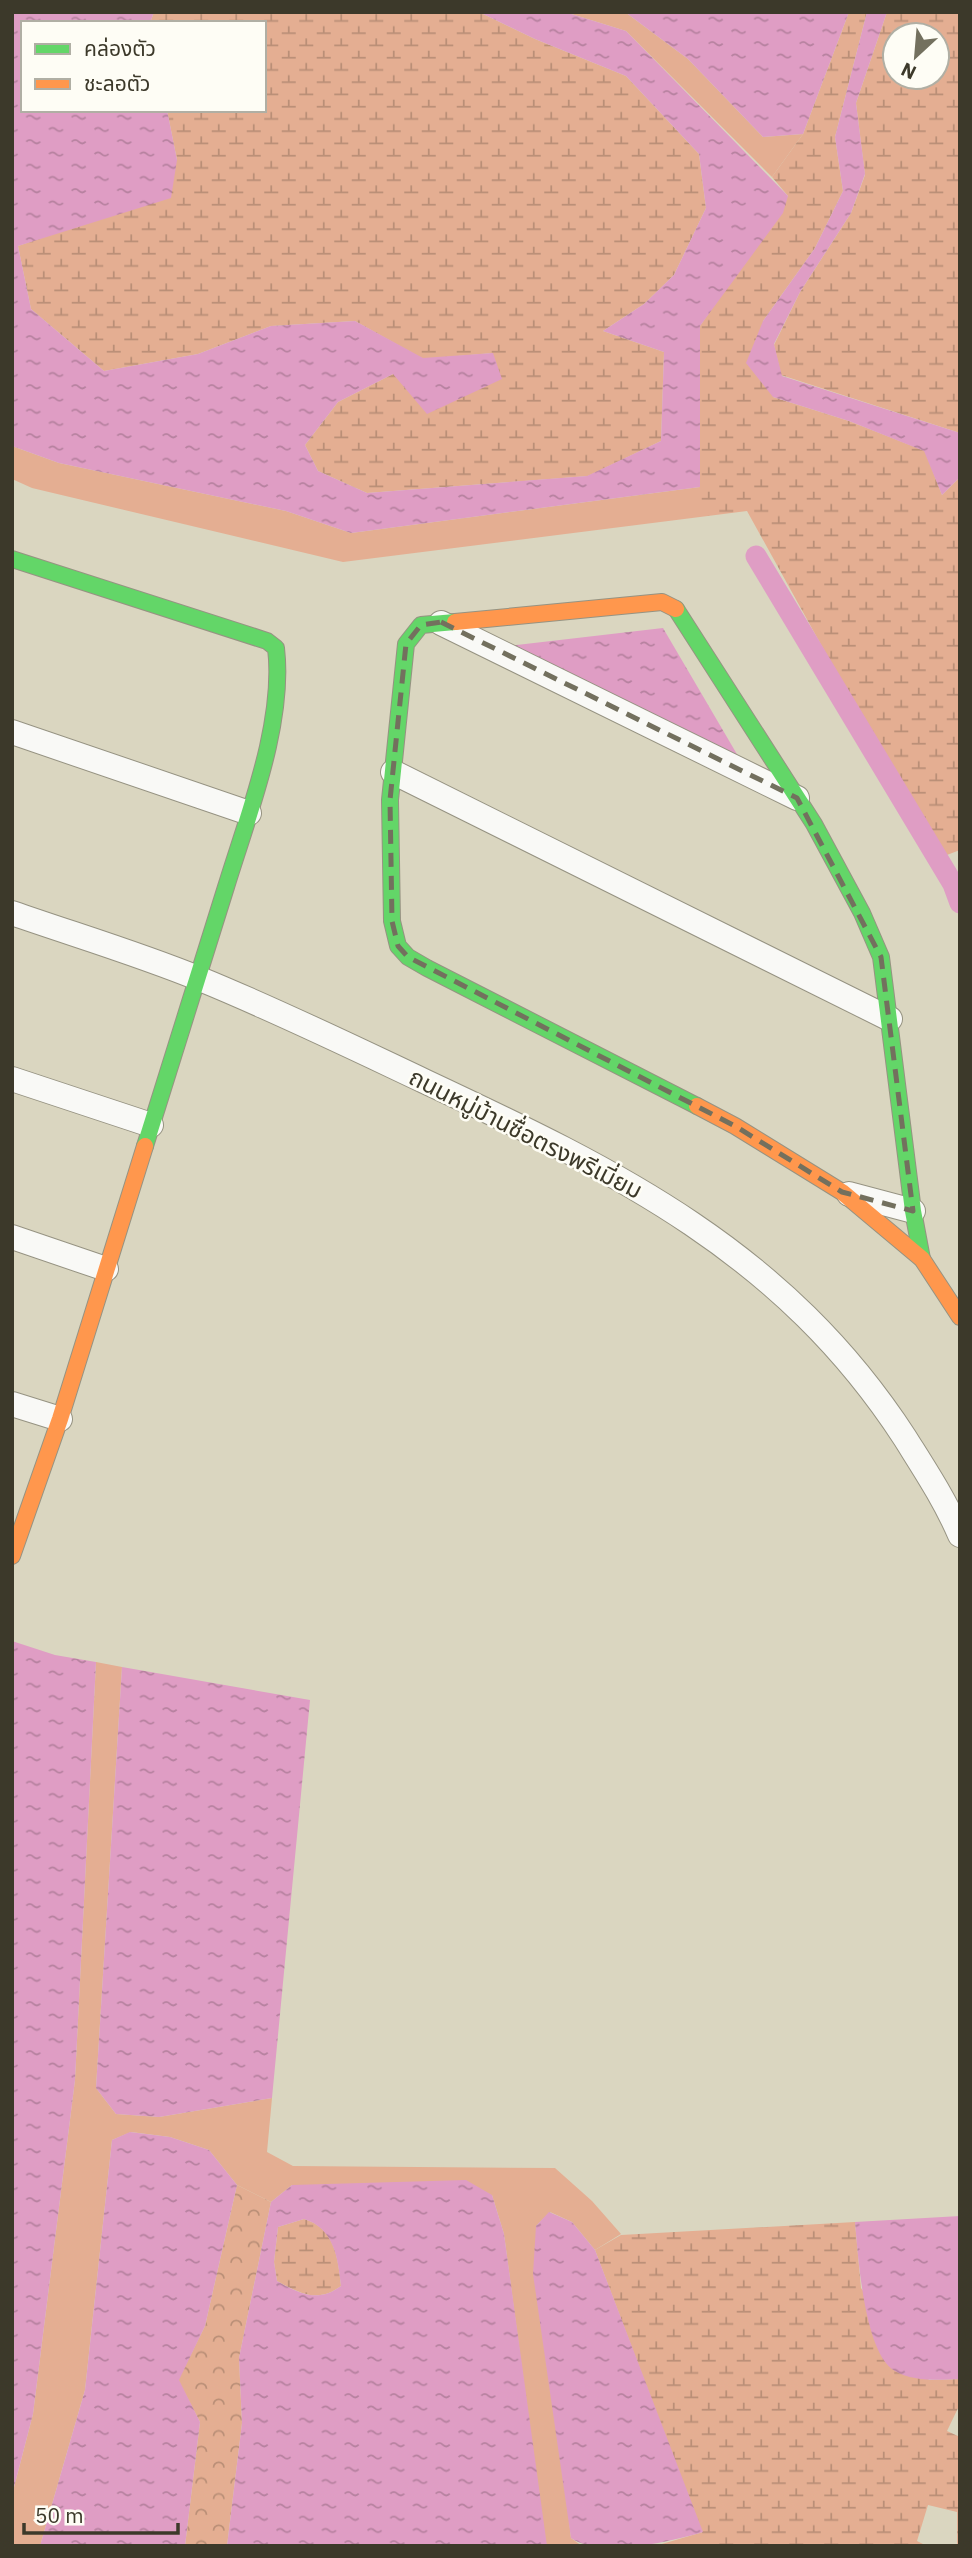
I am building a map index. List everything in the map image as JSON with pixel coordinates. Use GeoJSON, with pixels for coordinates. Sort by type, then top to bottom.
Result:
{"type":"FeatureCollection","features":[{"type":"Feature","properties":{"kind":"street"},"geometry":{"type":"LineString","coordinates":[[12,559],[255,637],[276,648],[278,668],[272,715],[249,813],[60,1419],[12,1556]]}},
{"type":"Feature","properties":{"kind":"street"},"geometry":{"type":"LineString","coordinates":[[922,1259],[913,1211],[881,957],[867,921],[797,798],[671,604],[662,602],[421,625],[406,644],[390,800],[392,921],[398,946],[408,957],[735,1126],[842,1192],[922,1259],[960,1317]]}},
{"type":"Feature","properties":{"kind":"street"},"geometry":{"type":"LineString","coordinates":[[441,622],[797,798]]}},
{"type":"Feature","properties":{"kind":"street"},"geometry":{"type":"LineString","coordinates":[[12,732],[249,813]]}},
{"type":"Feature","properties":{"kind":"street"},"geometry":{"type":"LineString","coordinates":[[393,772],[890,1019]]}},
{"type":"Feature","properties":{"kind":"street","name":"ถนนหมู่บ้านซื่อตรงพรีเมี่ยม"},"geometry":{"type":"LineString","coordinates":[[12,914],[198,978],[284,1015],[553,1141],[654,1198],[741,1257],[813,1321],[884,1406],[957,1520]]}},
{"type":"Feature","properties":{"kind":"street"},"geometry":{"type":"LineString","coordinates":[[12,1079],[151,1125]]}},
{"type":"Feature","properties":{"kind":"street"},"geometry":{"type":"LineString","coordinates":[[842,1192],[913,1211]]}},
{"type":"Feature","properties":{"kind":"street"},"geometry":{"type":"LineString","coordinates":[[12,1237],[106,1269]]}},
{"type":"Feature","properties":{"kind":"street"},"geometry":{"type":"LineString","coordinates":[[12,1404],[60,1419]]}},
{"type":"Feature","properties":{"kind":"highlighted area"},"geometry":{"type":"Polygon","coordinates":[[[441,622],[797,798],[881,957],[913,1211],[842,1192],[735,1126],[408,957],[398,946],[392,921],[390,800],[406,644],[421,625],[441,622]]]}},
{"type":"Feature","properties":{"kind":"green space"},"geometry":{"type":"Polygon","coordinates":[[[154,12],[479,12],[535,39],[626,76],[699,154],[706,208],[674,275],[644,304],[603,331],[664,352],[661,441],[588,476],[367,493],[318,471],[305,445],[338,402],[393,374],[493,353],[423,359],[355,321],[271,326],[198,354],[104,371],[31,309],[18,246],[59,232],[177,160],[167,112],[266,112],[266,21],[151,21],[154,12]]]}},
{"type":"Feature","properties":{"kind":"green space"},"geometry":{"type":"Polygon","coordinates":[[[565,12],[625,12],[688,59],[763,137],[803,134],[772,177],[626,31],[565,12]]]}},
{"type":"Feature","properties":{"kind":"green space"},"geometry":{"type":"Polygon","coordinates":[[[849,12],[867,12],[835,137],[843,191],[815,248],[763,321],[773,397],[849,421],[925,451],[942,495],[960,477],[960,850],[939,858],[747,511],[700,517],[700,326],[788,196],[772,177],[803,134],[849,12]]]}},
{"type":"Feature","properties":{"kind":"green space"},"geometry":{"type":"Polygon","coordinates":[[[887,12],[960,12],[960,433],[781,375],[774,345],[800,292],[851,213],[865,175],[856,103],[881,30],[881,91],[951,91],[951,21],[884,21],[887,12]]]}},
{"type":"Feature","properties":{"kind":"green space"},"geometry":{"type":"Polygon","coordinates":[[[12,446],[59,463],[286,511],[351,533],[700,487],[700,517],[343,562],[32,488],[12,479],[12,446]]]}},
{"type":"Feature","properties":{"kind":"green space"},"geometry":{"type":"Polygon","coordinates":[[[96,1662],[122,1667],[96,2088],[116,2114],[159,2117],[272,2098],[267,2152],[293,2166],[555,2168],[592,2201],[621,2234],[595,2250],[572,2222],[550,2212],[536,2226],[571,2538],[582,2546],[547,2546],[545,2542],[504,2234],[492,2195],[292,2185],[271,2202],[237,2185],[209,2150],[170,2137],[131,2132],[112,2140],[85,2390],[40,2546],[12,2546],[12,2495],[33,2414],[75,2080],[96,1662]]]}},
{"type":"Feature","properties":{"kind":"green space"},"geometry":{"type":"Polygon","coordinates":[[[237,2185],[271,2202],[239,2358],[242,2423],[227,2546],[185,2546],[200,2422],[178,2380],[205,2326],[237,2185]]]}},
{"type":"Feature","properties":{"kind":"green space"},"geometry":{"type":"Polygon","coordinates":[[[304,2219],[322,2229],[329,2237],[336,2255],[341,2286],[325,2294],[309,2295],[277,2281],[274,2262],[278,2227],[304,2219]]]}},
{"type":"Feature","properties":{"kind":"green space"},"geometry":{"type":"Polygon","coordinates":[[[855,2222],[861,2288],[929,2380],[960,2379],[960,2404],[947,2431],[960,2437],[960,2546],[957,2546],[957,2512],[928,2505],[917,2541],[927,2546],[707,2546],[595,2250],[621,2235],[855,2222]]]}},
{"type":"Feature","properties":{"kind":"green space"},"geometry":{"type":"Polygon","coordinates":[[[703,2532],[708,2546],[655,2546],[703,2532]]]}},
{"type":"Feature","properties":{"kind":"water"},"geometry":{"type":"Polygon","coordinates":[[[12,12],[154,12],[151,21],[21,21],[21,112],[167,112],[177,160],[171,198],[18,246],[31,309],[104,371],[198,354],[271,326],[355,321],[423,358],[493,353],[502,379],[427,414],[393,374],[338,402],[305,445],[318,471],[367,493],[587,476],[661,441],[664,352],[603,331],[644,304],[674,275],[706,208],[699,154],[626,76],[535,39],[479,12],[565,12],[626,31],[788,196],[783,213],[700,326],[700,487],[351,533],[286,511],[59,463],[12,446],[12,12]]]}},
{"type":"Feature","properties":{"kind":"water"},"geometry":{"type":"Polygon","coordinates":[[[625,12],[849,12],[803,134],[763,137],[688,59],[625,12]]]}},
{"type":"Feature","properties":{"kind":"water"},"geometry":{"type":"Polygon","coordinates":[[[867,12],[887,12],[884,21],[881,21],[881,30],[856,103],[865,174],[851,213],[800,292],[774,344],[782,376],[960,433],[960,477],[942,495],[924,451],[849,421],[773,397],[746,363],[763,321],[815,248],[843,191],[835,137],[867,12]]]}},
{"type":"Feature","properties":{"kind":"water"},"geometry":{"type":"Polygon","coordinates":[[[663,628],[748,773],[508,646],[663,628]]]}},
{"type":"Feature","properties":{"kind":"water"},"geometry":{"type":"Polygon","coordinates":[[[12,1641],[55,1655],[96,1662],[75,2080],[33,2414],[12,2495],[12,1641]]]}},
{"type":"Feature","properties":{"kind":"water"},"geometry":{"type":"Polygon","coordinates":[[[122,1667],[310,1700],[272,2098],[159,2117],[116,2114],[96,2088],[122,1667]]]}},
{"type":"Feature","properties":{"kind":"water"},"geometry":{"type":"Polygon","coordinates":[[[130,2132],[170,2137],[209,2150],[237,2185],[205,2326],[179,2380],[200,2422],[185,2546],[40,2546],[85,2390],[112,2140],[130,2132]]]}},
{"type":"Feature","properties":{"kind":"water"},"geometry":{"type":"Polygon","coordinates":[[[466,2180],[492,2195],[504,2234],[547,2546],[227,2546],[242,2423],[239,2358],[271,2202],[292,2185],[466,2180]],[[304,2219],[278,2227],[274,2262],[277,2281],[309,2295],[325,2294],[341,2286],[333,2245],[322,2229],[304,2219]]]}},
{"type":"Feature","properties":{"kind":"water"},"geometry":{"type":"Polygon","coordinates":[[[549,2212],[572,2222],[595,2250],[703,2532],[654,2544],[617,2548],[584,2544],[571,2538],[533,2274],[536,2226],[549,2212]]]}},
{"type":"Feature","properties":{"kind":"water"},"geometry":{"type":"Polygon","coordinates":[[[960,2216],[960,2379],[927,2380],[902,2375],[885,2361],[876,2345],[864,2302],[855,2222],[960,2216]]]}},
{"type":"Feature","properties":{"kind":"waterway"},"geometry":{"type":"LineString","coordinates":[[756,556],[953,884],[960,903]]}},
{"type":"Feature","properties":{"kind":"traffic: fast"},"geometry":{"type":"LineString","coordinates":[[12,559],[267,641],[276,648],[275,707],[263,769],[145,1146]]}},
{"type":"Feature","properties":{"kind":"traffic: fast"},"geometry":{"type":"LineString","coordinates":[[676,609],[814,824],[862,913],[881,957],[913,1211],[922,1259]]}},
{"type":"Feature","properties":{"kind":"traffic: fast"},"geometry":{"type":"LineString","coordinates":[[455,622],[421,625],[406,644],[390,800],[392,921],[398,946],[408,957],[427,968],[697,1106]]}},
{"type":"Feature","properties":{"kind":"traffic: slow"},"geometry":{"type":"LineString","coordinates":[[455,622],[662,602],[676,609]]}},
{"type":"Feature","properties":{"kind":"traffic: slow"},"geometry":{"type":"LineString","coordinates":[[697,1106],[735,1126],[842,1192],[922,1259],[960,1317]]}},
{"type":"Feature","properties":{"kind":"traffic: slow"},"geometry":{"type":"LineString","coordinates":[[12,1556],[60,1419],[145,1146]]}}]}
